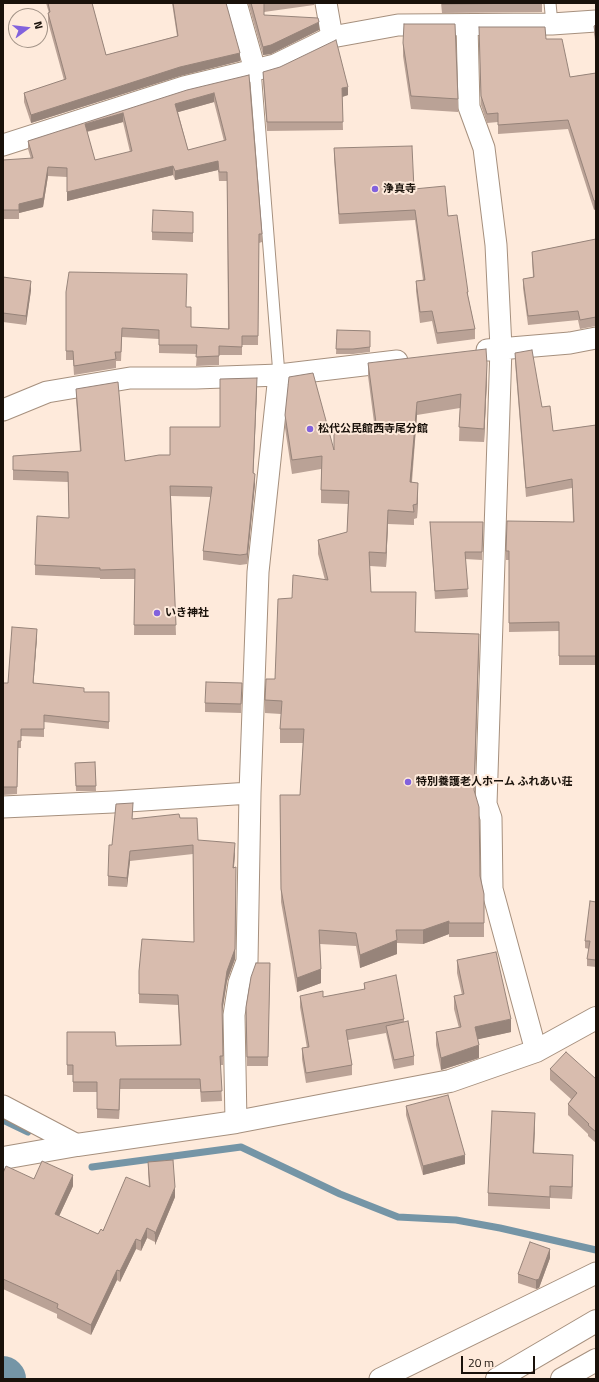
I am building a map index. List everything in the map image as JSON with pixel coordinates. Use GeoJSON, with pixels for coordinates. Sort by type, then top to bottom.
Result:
{"type":"FeatureCollection","features":[{"type":"Feature","properties":{"kind":"street"},"geometry":{"type":"LineString","coordinates":[[236,3],[255,70]]}},
{"type":"Feature","properties":{"kind":"street"},"geometry":{"type":"LineString","coordinates":[[326,3],[332,37]]}},
{"type":"Feature","properties":{"kind":"street"},"geometry":{"type":"LineString","coordinates":[[3,144],[184,87],[275,65],[332,37],[398,25],[552,24],[596,21]]}},
{"type":"Feature","properties":{"kind":"street"},"geometry":{"type":"LineString","coordinates":[[467,24],[469,107],[484,148],[496,245],[501,348],[486,804],[491,818],[492,890],[536,1051]]}},
{"type":"Feature","properties":{"kind":"street"},"geometry":{"type":"LineString","coordinates":[[469,352],[570,343],[596,338]]}},
{"type":"Feature","properties":{"kind":"street"},"geometry":{"type":"LineString","coordinates":[[3,410],[47,392],[130,378],[196,378],[279,375],[414,359]]}},
{"type":"Feature","properties":{"kind":"street"},"geometry":{"type":"LineString","coordinates":[[236,1122],[234,1015],[239,983],[247,961],[250,793],[258,572],[279,375]]}},
{"type":"Feature","properties":{"kind":"street"},"geometry":{"type":"LineString","coordinates":[[3,807],[113,802],[250,793]]}},
{"type":"Feature","properties":{"kind":"street"},"geometry":{"type":"LineString","coordinates":[[3,1158],[77,1145],[236,1122],[450,1081],[536,1051],[596,1018]]}},
{"type":"Feature","properties":{"kind":"street"},"geometry":{"type":"LineString","coordinates":[[3,1106],[77,1145]]}},
{"type":"Feature","properties":{"kind":"street"},"geometry":{"type":"LineString","coordinates":[[380,1379],[596,1274]]}},
{"type":"Feature","properties":{"kind":"street"},"geometry":{"type":"LineString","coordinates":[[497,1379],[596,1321]]}},
{"type":"Feature","properties":{"kind":"street"},"geometry":{"type":"LineString","coordinates":[[562,1379],[596,1360]]}},
{"type":"Feature","properties":{"kind":"lane"},"geometry":{"type":"LineString","coordinates":[[550,3],[552,24]]}},
{"type":"Feature","properties":{"kind":"lane"},"geometry":{"type":"LineString","coordinates":[[255,70],[279,375]]}},
{"type":"Feature","properties":{"kind":"building"},"geometry":{"type":"Polygon","coordinates":[[[48,3],[92,3],[106,55],[178,36],[173,3],[226,3],[240,53],[180,67],[31,115],[24,93],[66,79],[48,13],[50,12],[48,3]]]}},
{"type":"Feature","properties":{"kind":"building"},"geometry":{"type":"Polygon","coordinates":[[[251,3],[264,3],[264,15],[318,18],[319,22],[271,45],[263,47],[251,3]]]}},
{"type":"Feature","properties":{"kind":"building"},"geometry":{"type":"Polygon","coordinates":[[[442,3],[542,3],[442,4],[442,3]]]}},
{"type":"Feature","properties":{"kind":"building"},"geometry":{"type":"Polygon","coordinates":[[[404,24],[455,24],[458,99],[411,96],[403,43],[404,24]]]}},
{"type":"Feature","properties":{"kind":"building"},"geometry":{"type":"Polygon","coordinates":[[[596,25],[596,40],[594,26],[596,25]]]}},
{"type":"Feature","properties":{"kind":"building"},"geometry":{"type":"Polygon","coordinates":[[[479,27],[545,27],[546,39],[562,39],[570,77],[596,73],[596,200],[594,201],[568,120],[498,125],[498,113],[487,114],[481,96],[479,27]]]}},
{"type":"Feature","properties":{"kind":"building"},"geometry":{"type":"Polygon","coordinates":[[[336,40],[348,87],[342,88],[343,122],[267,122],[263,72],[280,67],[336,40]]]}},
{"type":"Feature","properties":{"kind":"building"},"geometry":{"type":"Polygon","coordinates":[[[249,75],[262,234],[259,234],[258,336],[242,336],[242,347],[219,346],[219,356],[196,357],[197,345],[159,345],[159,330],[122,328],[121,352],[115,352],[116,359],[74,366],[73,351],[66,351],[66,292],[69,272],[187,274],[186,307],[191,307],[191,327],[229,329],[227,172],[219,172],[218,161],[175,171],[173,166],[67,192],[67,168],[48,167],[43,198],[19,204],[19,210],[3,210],[3,160],[33,158],[28,141],[187,90],[249,75]],[[214,93],[175,104],[188,150],[226,140],[214,93]],[[123,113],[85,124],[95,160],[132,151],[123,113]]]}},
{"type":"Feature","properties":{"kind":"building"},"geometry":{"type":"Polygon","coordinates":[[[412,146],[414,189],[445,186],[448,216],[457,215],[467,292],[475,329],[437,333],[432,311],[420,312],[416,281],[425,280],[415,210],[339,214],[334,148],[412,146]]]}},
{"type":"Feature","properties":{"kind":"building"},"geometry":{"type":"Polygon","coordinates":[[[153,210],[193,212],[193,233],[152,232],[153,210]]]}},
{"type":"Feature","properties":{"kind":"building"},"geometry":{"type":"Polygon","coordinates":[[[596,239],[596,317],[580,320],[578,311],[528,316],[523,279],[534,277],[532,252],[596,239]]]}},
{"type":"Feature","properties":{"kind":"building"},"geometry":{"type":"Polygon","coordinates":[[[3,277],[31,281],[26,316],[3,313],[3,277]]]}},
{"type":"Feature","properties":{"kind":"building"},"geometry":{"type":"Polygon","coordinates":[[[337,330],[370,331],[370,347],[336,349],[337,330]]]}},
{"type":"Feature","properties":{"kind":"building"},"geometry":{"type":"Polygon","coordinates":[[[486,349],[487,364],[484,429],[459,427],[461,394],[417,402],[410,482],[418,483],[417,504],[413,505],[414,512],[388,510],[386,553],[369,552],[371,592],[416,592],[415,632],[479,634],[474,790],[479,807],[480,876],[484,894],[484,923],[449,923],[449,921],[423,930],[396,930],[397,940],[360,955],[356,933],[319,930],[321,969],[297,978],[281,889],[280,795],[300,795],[304,729],[280,729],[282,701],[265,700],[266,679],[275,679],[278,599],[292,598],[293,575],[328,580],[318,540],[347,532],[349,491],[321,490],[322,456],[292,460],[285,415],[289,377],[313,373],[334,450],[334,429],[377,430],[368,363],[486,349]]]}},
{"type":"Feature","properties":{"kind":"building"},"geometry":{"type":"Polygon","coordinates":[[[532,350],[542,407],[550,406],[553,431],[596,425],[596,656],[559,656],[559,622],[509,623],[509,551],[506,551],[507,521],[574,522],[572,479],[526,488],[515,353],[532,350]]]}},
{"type":"Feature","properties":{"kind":"building"},"geometry":{"type":"Polygon","coordinates":[[[257,378],[253,473],[255,474],[247,554],[240,555],[203,551],[212,487],[170,486],[176,625],[134,625],[135,569],[100,570],[100,568],[35,565],[37,516],[69,518],[68,472],[13,470],[13,456],[81,451],[76,389],[118,382],[125,461],[159,455],[170,455],[170,427],[220,427],[220,379],[257,378]]]}},
{"type":"Feature","properties":{"kind":"building"},"geometry":{"type":"Polygon","coordinates":[[[430,522],[483,522],[482,552],[465,552],[468,589],[435,591],[430,522]]]}},
{"type":"Feature","properties":{"kind":"building"},"geometry":{"type":"Polygon","coordinates":[[[12,627],[37,629],[33,683],[84,688],[84,692],[109,692],[109,722],[44,715],[44,729],[21,729],[21,741],[18,741],[17,787],[3,787],[3,683],[8,683],[12,627]]]}},
{"type":"Feature","properties":{"kind":"building"},"geometry":{"type":"Polygon","coordinates":[[[206,682],[242,683],[241,704],[205,703],[206,682]]]}},
{"type":"Feature","properties":{"kind":"building"},"geometry":{"type":"Polygon","coordinates":[[[95,762],[96,786],[76,786],[75,763],[95,762]]]}},
{"type":"Feature","properties":{"kind":"building"},"geometry":{"type":"Polygon","coordinates":[[[133,803],[132,819],[179,814],[180,818],[197,818],[198,840],[235,843],[233,868],[236,867],[235,949],[227,971],[222,1004],[223,1056],[220,1056],[222,1091],[201,1092],[200,1079],[120,1079],[119,1110],[97,1109],[97,1082],[73,1082],[73,1065],[67,1065],[67,1032],[115,1032],[116,1046],[181,1045],[178,995],[139,994],[139,971],[142,939],[194,942],[193,845],[130,851],[127,878],[108,876],[109,845],[112,845],[116,804],[133,803]]]}},
{"type":"Feature","properties":{"kind":"building"},"geometry":{"type":"Polygon","coordinates":[[[590,901],[596,902],[596,960],[587,959],[590,941],[585,941],[590,901]]]}},
{"type":"Feature","properties":{"kind":"building"},"geometry":{"type":"Polygon","coordinates":[[[496,952],[511,1019],[475,1027],[479,1045],[441,1058],[436,1032],[461,1027],[454,996],[464,994],[457,960],[496,952]]]}},
{"type":"Feature","properties":{"kind":"building"},"geometry":{"type":"Polygon","coordinates":[[[256,963],[270,963],[268,1057],[247,1057],[246,1007],[251,977],[256,963]]]}},
{"type":"Feature","properties":{"kind":"building"},"geometry":{"type":"Polygon","coordinates":[[[396,975],[404,1019],[346,1030],[352,1065],[306,1073],[302,1048],[309,1047],[300,996],[323,991],[323,997],[365,989],[364,983],[396,975]]]}},
{"type":"Feature","properties":{"kind":"building"},"geometry":{"type":"Polygon","coordinates":[[[408,1021],[414,1056],[394,1060],[386,1026],[408,1021]]]}},
{"type":"Feature","properties":{"kind":"building"},"geometry":{"type":"Polygon","coordinates":[[[566,1052],[596,1079],[596,1132],[568,1104],[577,1093],[550,1069],[566,1052]]]}},
{"type":"Feature","properties":{"kind":"building"},"geometry":{"type":"Polygon","coordinates":[[[448,1095],[465,1155],[423,1166],[406,1106],[448,1095]]]}},
{"type":"Feature","properties":{"kind":"building"},"geometry":{"type":"Polygon","coordinates":[[[492,1111],[535,1113],[533,1153],[573,1155],[572,1187],[550,1186],[550,1197],[488,1193],[492,1111]]]}},
{"type":"Feature","properties":{"kind":"building"},"geometry":{"type":"Polygon","coordinates":[[[173,1160],[175,1187],[155,1234],[155,1232],[147,1228],[141,1241],[136,1239],[120,1271],[117,1270],[91,1325],[57,1308],[58,1304],[3,1279],[3,1173],[6,1166],[34,1179],[42,1161],[73,1175],[55,1214],[98,1234],[101,1229],[103,1231],[126,1177],[150,1187],[148,1162],[173,1160]]]}},
{"type":"Feature","properties":{"kind":"building"},"geometry":{"type":"Polygon","coordinates":[[[530,1242],[550,1249],[539,1279],[536,1280],[518,1274],[530,1242]]]}},
{"type":"Feature","properties":{"kind":"waterway"},"geometry":{"type":"LineString","coordinates":[[3,1120],[28,1132]]}},
{"type":"Feature","properties":{"kind":"waterway"},"geometry":{"type":"LineString","coordinates":[[92,1167],[241,1147],[340,1194],[398,1217],[456,1220],[500,1228],[596,1250]]}},
{"type":"Feature","properties":{"kind":"place","name":"浄真寺"},"geometry":{"type":"Point","coordinates":[375,189]}},
{"type":"Feature","properties":{"kind":"place","name":"松代公民館西寺尾分館"},"geometry":{"type":"Point","coordinates":[310,429]}},
{"type":"Feature","properties":{"kind":"place","name":"いき神社"},"geometry":{"type":"Point","coordinates":[157,613]}},
{"type":"Feature","properties":{"kind":"place","name":"特別養護老人ホーム ふれあい荘"},"geometry":{"type":"Point","coordinates":[408,782]}}]}
